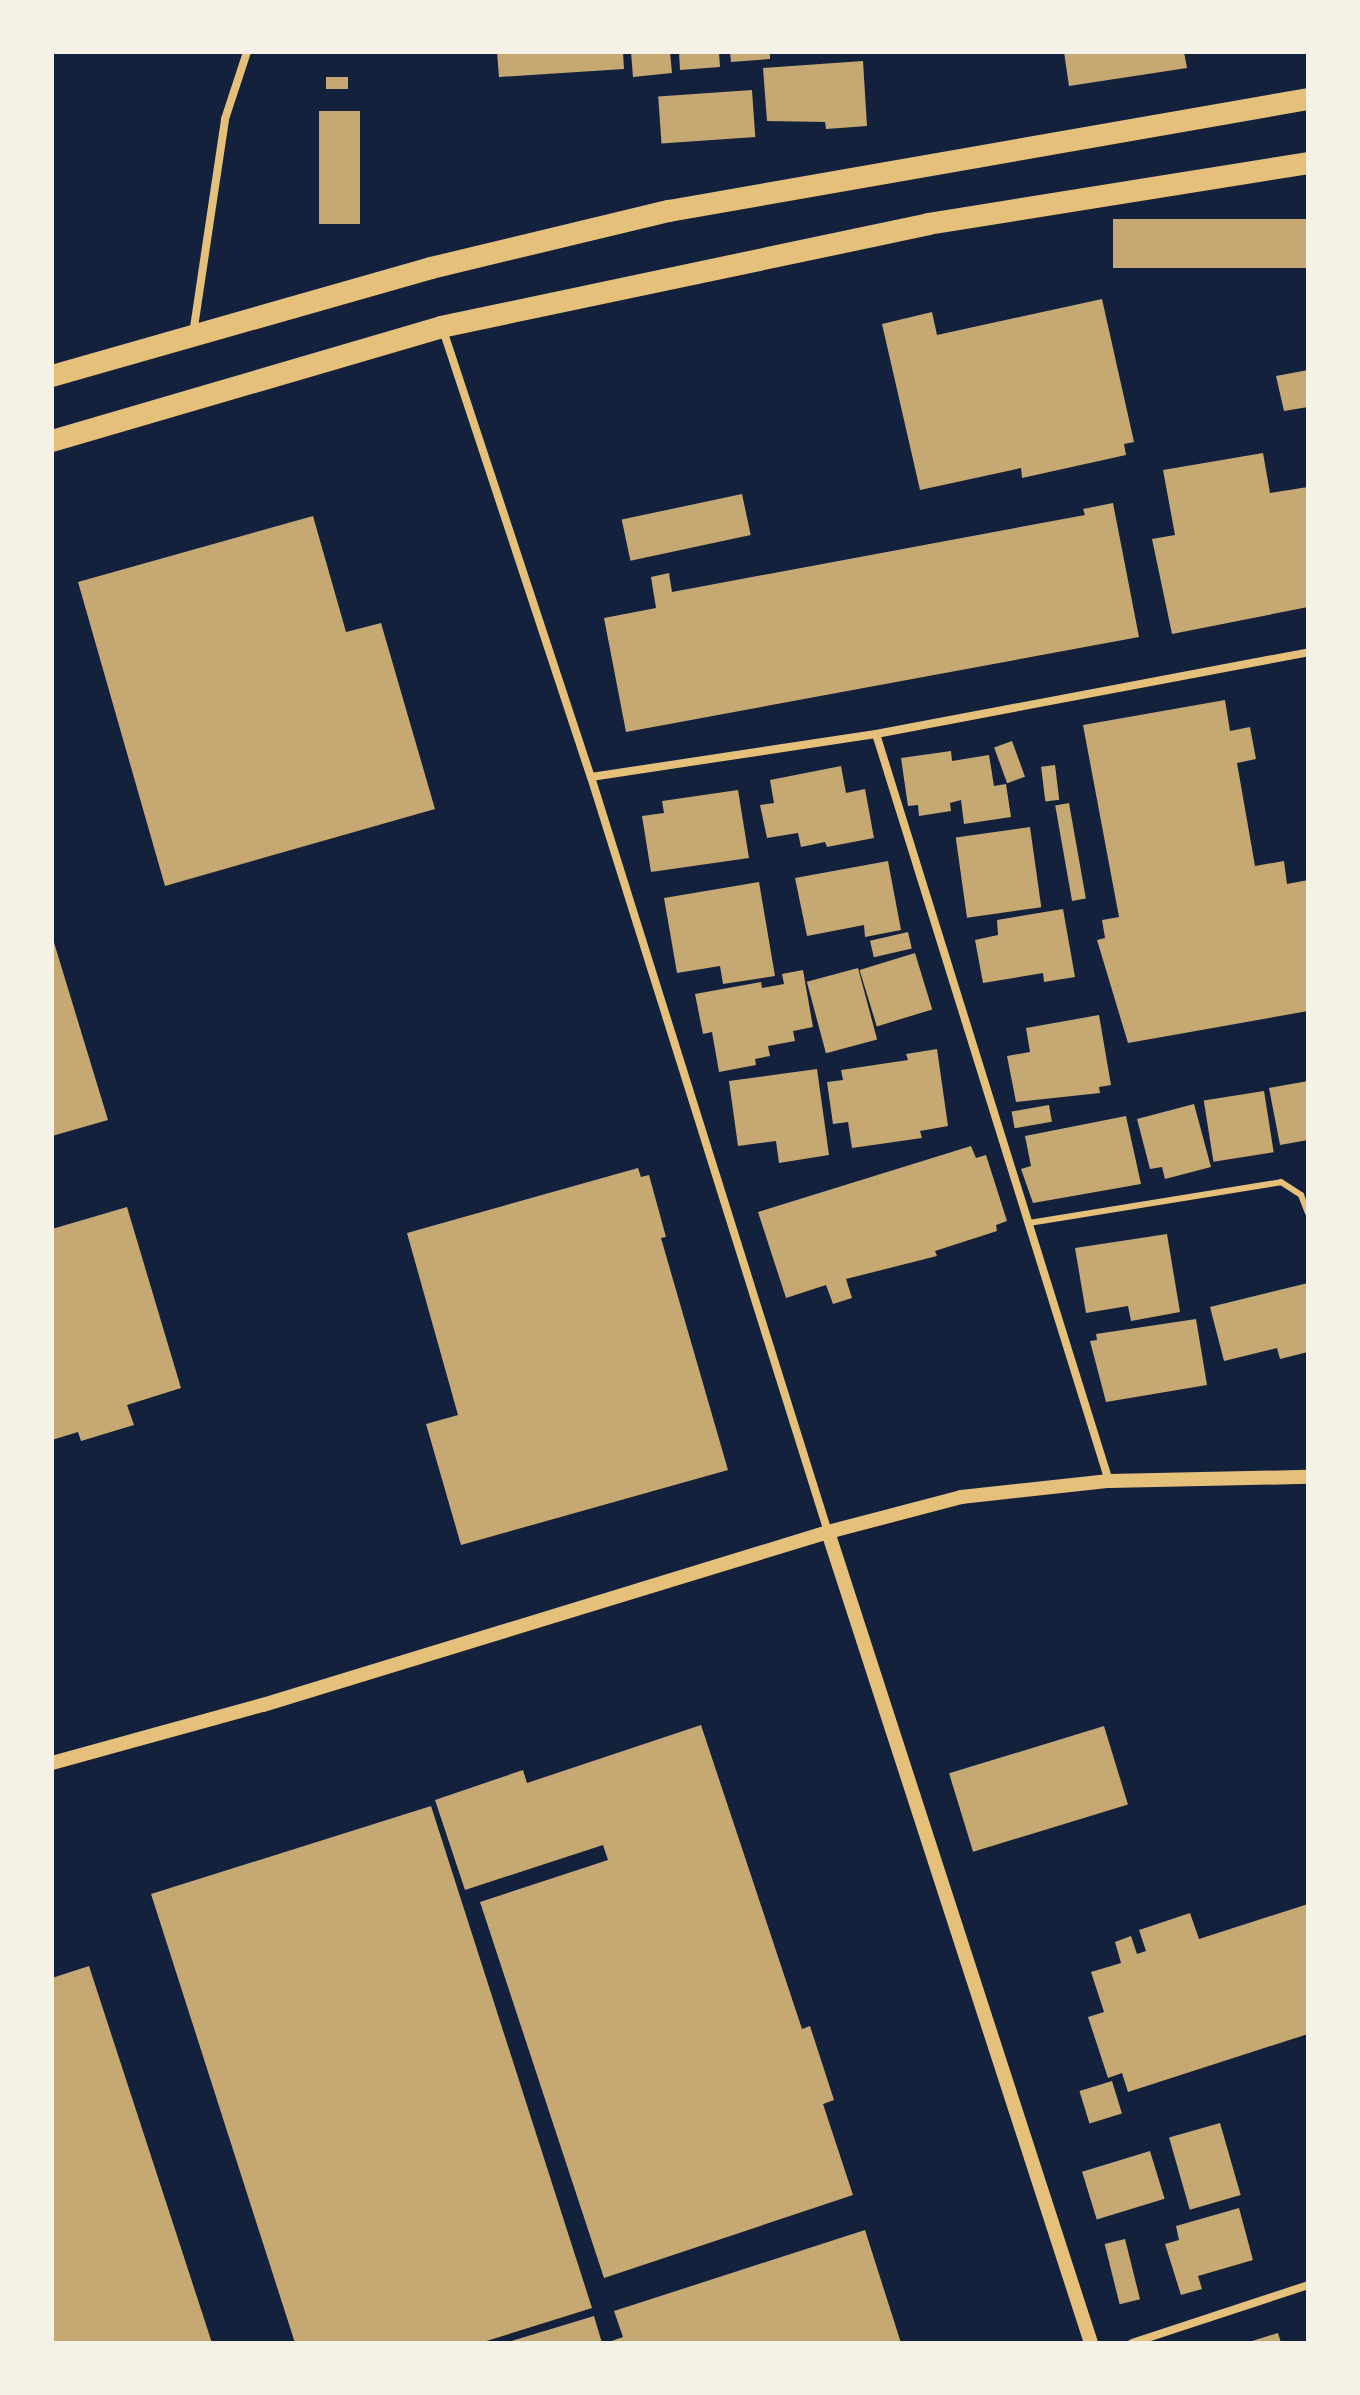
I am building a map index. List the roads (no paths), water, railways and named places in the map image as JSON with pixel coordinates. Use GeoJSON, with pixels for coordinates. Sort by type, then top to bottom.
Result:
{"type":"FeatureCollection","features":[{"type":"Feature","properties":{"kind":"highway"},"geometry":{"type":"LineString","coordinates":[[52,376],[431,268],[669,211],[1308,99]]}},
{"type":"Feature","properties":{"kind":"highway"},"geometry":{"type":"LineString","coordinates":[[52,441],[441,327],[928,224],[1308,163]]}},
{"type":"Feature","properties":{"kind":"street"},"geometry":{"type":"LineString","coordinates":[[192,335],[225,119],[247,52]]}},
{"type":"Feature","properties":{"kind":"street"},"geometry":{"type":"LineString","coordinates":[[441,327],[591,777],[828,1532],[1091,2343]]}},
{"type":"Feature","properties":{"kind":"street"},"geometry":{"type":"LineString","coordinates":[[591,777],[876,734],[1308,652]]}},
{"type":"Feature","properties":{"kind":"street"},"geometry":{"type":"LineString","coordinates":[[876,734],[1109,1481]]}},
{"type":"Feature","properties":{"kind":"street"},"geometry":{"type":"LineString","coordinates":[[52,1763],[263,1705],[828,1532],[961,1497],[1109,1481],[1308,1477]]}},
{"type":"Feature","properties":{"kind":"street"},"geometry":{"type":"LineString","coordinates":[[1132,2343],[1308,2285]]}},
{"type":"Feature","properties":{"kind":"lane"},"geometry":{"type":"LineString","coordinates":[[1029,1223],[1281,1182],[1301,1195],[1308,1213]]}}]}
